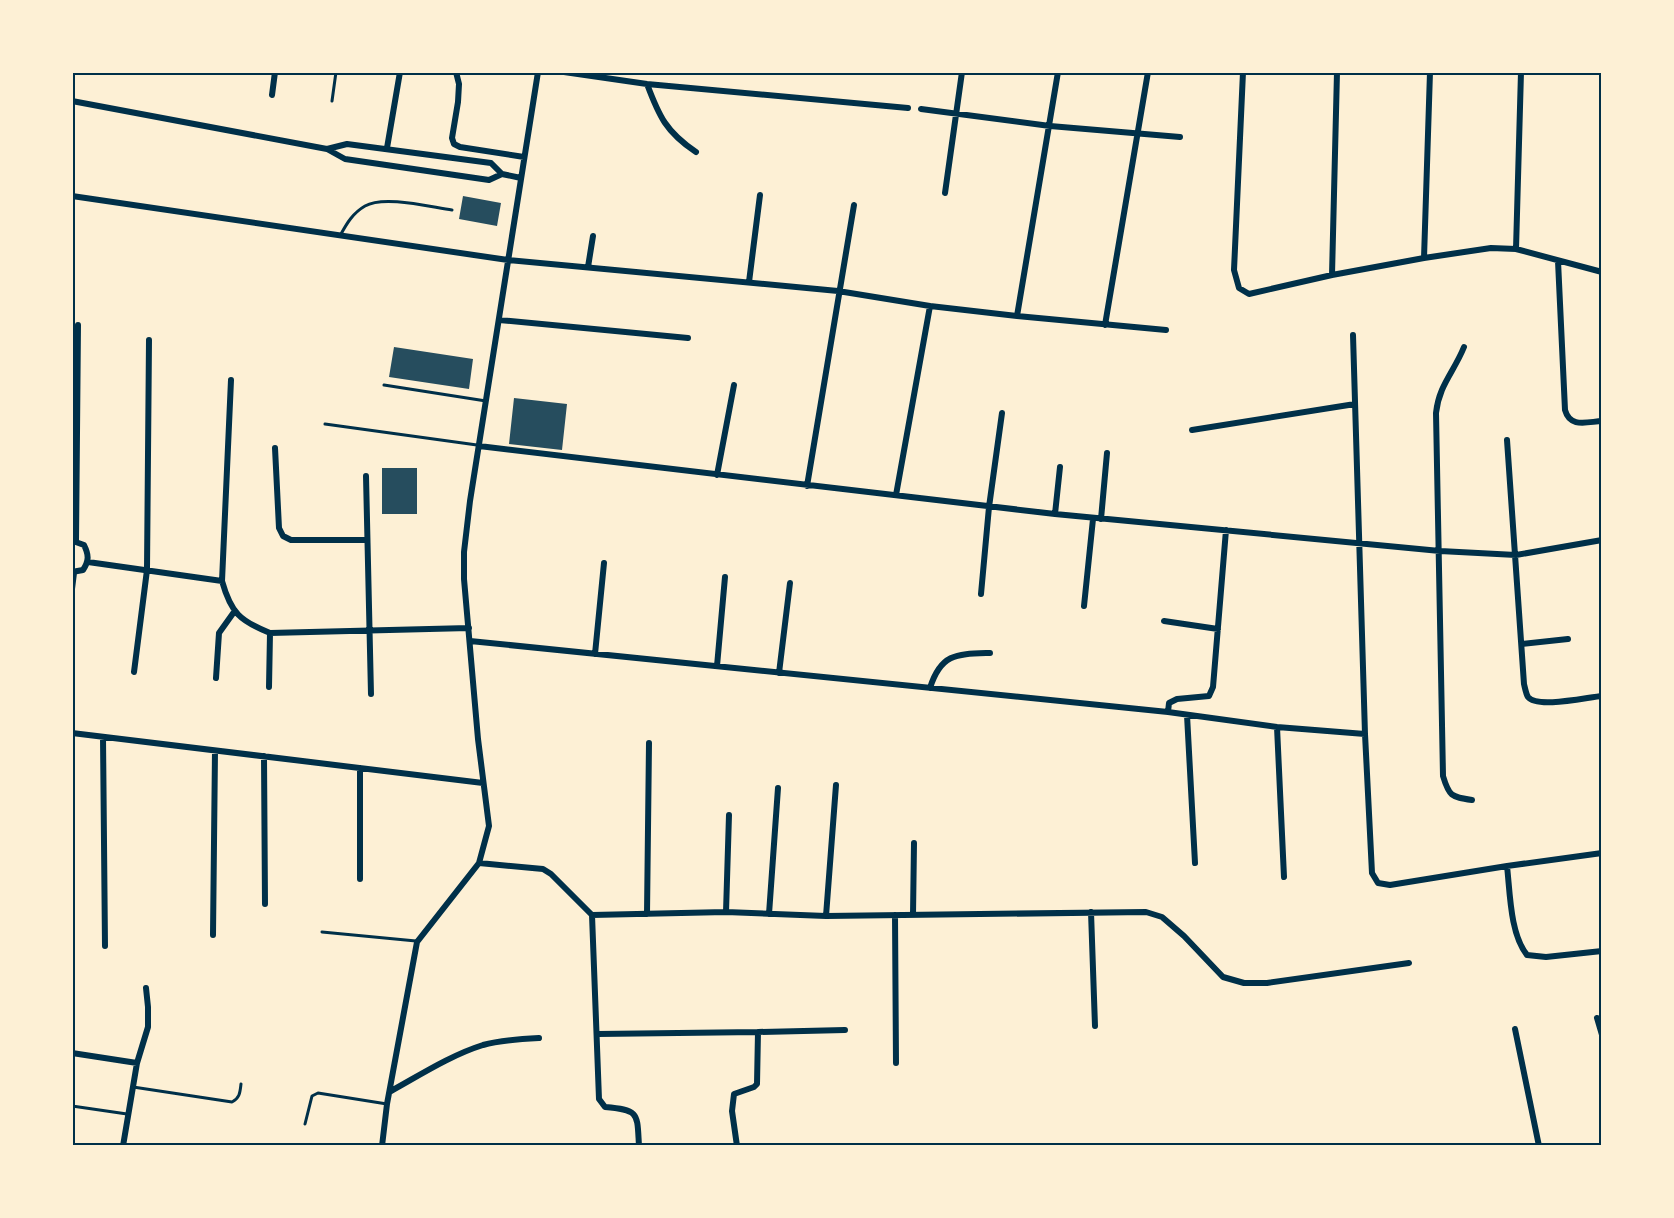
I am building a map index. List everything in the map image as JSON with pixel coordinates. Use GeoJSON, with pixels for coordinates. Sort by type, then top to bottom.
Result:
{"type":"FeatureCollection","features":[{"type":"Feature","properties":{"kind":"street"},"geometry":{"type":"LineString","coordinates":[[272,95],[275,72]]}},
{"type":"Feature","properties":{"kind":"street"},"geometry":{"type":"LineString","coordinates":[[387,148],[400,72]]}},
{"type":"Feature","properties":{"kind":"street"},"geometry":{"type":"LineString","coordinates":[[456,72],[459,84],[452,138],[454,144],[460,147],[524,157]]}},
{"type":"Feature","properties":{"kind":"street"},"geometry":{"type":"LineString","coordinates":[[382,1146],[387,1104],[417,942],[479,863],[489,826],[470,641],[464,552],[538,72]]}},
{"type":"Feature","properties":{"kind":"street"},"geometry":{"type":"LineString","coordinates":[[564,72],[647,84],[908,108]]}},
{"type":"Feature","properties":{"kind":"street"},"geometry":{"type":"LineString","coordinates":[[945,193],[962,72]]}},
{"type":"Feature","properties":{"kind":"street"},"geometry":{"type":"LineString","coordinates":[[1017,316],[1058,72]]}},
{"type":"Feature","properties":{"kind":"street"},"geometry":{"type":"LineString","coordinates":[[1105,325],[1148,72]]}},
{"type":"Feature","properties":{"kind":"street"},"geometry":{"type":"LineString","coordinates":[[1243,72],[1234,270],[1239,288],[1249,294],[1332,275],[1482,249],[1516,249],[1602,272]]}},
{"type":"Feature","properties":{"kind":"street"},"geometry":{"type":"LineString","coordinates":[[1332,275],[1337,72]]}},
{"type":"Feature","properties":{"kind":"street"},"geometry":{"type":"LineString","coordinates":[[1424,258],[1430,72]]}},
{"type":"Feature","properties":{"kind":"street"},"geometry":{"type":"LineString","coordinates":[[1516,249],[1521,72]]}},
{"type":"Feature","properties":{"kind":"street"},"geometry":{"type":"LineString","coordinates":[[647,84],[660,115],[677,140],[696,152]]}},
{"type":"Feature","properties":{"kind":"street"},"geometry":{"type":"LineString","coordinates":[[72,101],[327,148],[345,159],[489,180],[502,174]]}},
{"type":"Feature","properties":{"kind":"street"},"geometry":{"type":"LineString","coordinates":[[921,109],[1050,126],[1180,137]]}},
{"type":"Feature","properties":{"kind":"street"},"geometry":{"type":"LineString","coordinates":[[327,148],[347,144],[492,163],[502,174],[521,178]]}},
{"type":"Feature","properties":{"kind":"street"},"geometry":{"type":"LineString","coordinates":[[749,282],[760,195]]}},
{"type":"Feature","properties":{"kind":"street"},"geometry":{"type":"LineString","coordinates":[[72,196],[508,260],[838,291],[930,306],[1166,330]]}},
{"type":"Feature","properties":{"kind":"street"},"geometry":{"type":"LineString","coordinates":[[807,486],[854,205]]}},
{"type":"Feature","properties":{"kind":"street"},"geometry":{"type":"LineString","coordinates":[[588,267],[593,237]]}},
{"type":"Feature","properties":{"kind":"street"},"geometry":{"type":"LineString","coordinates":[[1558,261],[1567,418],[1573,422],[1602,421]]}},
{"type":"Feature","properties":{"kind":"street"},"geometry":{"type":"LineString","coordinates":[[896,495],[930,306]]}},
{"type":"Feature","properties":{"kind":"street"},"geometry":{"type":"LineString","coordinates":[[499,320],[688,338]]}},
{"type":"Feature","properties":{"kind":"street"},"geometry":{"type":"LineString","coordinates":[[72,589],[73,573],[83,570],[88,562],[88,553],[84,545],[74,541],[78,325]]}},
{"type":"Feature","properties":{"kind":"street"},"geometry":{"type":"LineString","coordinates":[[1353,335],[1365,734],[1372,873],[1378,883],[1390,885],[1602,853]]}},
{"type":"Feature","properties":{"kind":"street"},"geometry":{"type":"LineString","coordinates":[[134,672],[147,570],[149,340]]}},
{"type":"Feature","properties":{"kind":"street"},"geometry":{"type":"LineString","coordinates":[[1464,347],[1438,397],[1436,413],[1443,776],[1448,792],[1455,798],[1472,800]]}},
{"type":"Feature","properties":{"kind":"street"},"geometry":{"type":"LineString","coordinates":[[231,380],[222,581],[234,612],[245,621],[270,633],[469,628]]}},
{"type":"Feature","properties":{"kind":"street"},"geometry":{"type":"LineString","coordinates":[[717,475],[734,385]]}},
{"type":"Feature","properties":{"kind":"street"},"geometry":{"type":"LineString","coordinates":[[1192,430],[1356,404]]}},
{"type":"Feature","properties":{"kind":"street"},"geometry":{"type":"LineString","coordinates":[[981,594],[989,507],[1002,413]]}},
{"type":"Feature","properties":{"kind":"street"},"geometry":{"type":"LineString","coordinates":[[1508,440],[1524,684],[1527,697],[1533,702],[1546,703],[1602,696]]}},
{"type":"Feature","properties":{"kind":"street"},"geometry":{"type":"LineString","coordinates":[[479,446],[538,451],[717,475],[1093,519],[1440,551],[1516,555],[1602,540]]}},
{"type":"Feature","properties":{"kind":"street"},"geometry":{"type":"LineString","coordinates":[[275,448],[279,528],[283,536],[291,540],[367,540]]}},
{"type":"Feature","properties":{"kind":"street"},"geometry":{"type":"LineString","coordinates":[[1101,519],[1107,453]]}},
{"type":"Feature","properties":{"kind":"street"},"geometry":{"type":"LineString","coordinates":[[1055,514],[1060,467]]}},
{"type":"Feature","properties":{"kind":"street"},"geometry":{"type":"LineString","coordinates":[[366,476],[371,694]]}},
{"type":"Feature","properties":{"kind":"street"},"geometry":{"type":"LineString","coordinates":[[1084,606],[1093,519]]}},
{"type":"Feature","properties":{"kind":"street"},"geometry":{"type":"LineString","coordinates":[[1168,712],[1169,703],[1177,699],[1209,696],[1213,687],[1226,530]]}},
{"type":"Feature","properties":{"kind":"street"},"geometry":{"type":"LineString","coordinates":[[88,562],[222,581]]}},
{"type":"Feature","properties":{"kind":"street"},"geometry":{"type":"LineString","coordinates":[[595,654],[604,563]]}},
{"type":"Feature","properties":{"kind":"street"},"geometry":{"type":"LineString","coordinates":[[717,666],[725,577]]}},
{"type":"Feature","properties":{"kind":"street"},"geometry":{"type":"LineString","coordinates":[[779,673],[789,583]]}},
{"type":"Feature","properties":{"kind":"street"},"geometry":{"type":"LineString","coordinates":[[216,678],[219,633],[234,612]]}},
{"type":"Feature","properties":{"kind":"street"},"geometry":{"type":"LineString","coordinates":[[1164,621],[1218,629]]}},
{"type":"Feature","properties":{"kind":"street"},"geometry":{"type":"LineString","coordinates":[[269,687],[270,633]]}},
{"type":"Feature","properties":{"kind":"street"},"geometry":{"type":"LineString","coordinates":[[1522,644],[1568,639]]}},
{"type":"Feature","properties":{"kind":"street"},"geometry":{"type":"LineString","coordinates":[[470,641],[1168,712],[1277,727],[1365,734]]}},
{"type":"Feature","properties":{"kind":"street"},"geometry":{"type":"LineString","coordinates":[[930,688],[934,675],[944,662],[957,654],[990,653]]}},
{"type":"Feature","properties":{"kind":"street"},"geometry":{"type":"LineString","coordinates":[[1187,715],[1196,862]]}},
{"type":"Feature","properties":{"kind":"street"},"geometry":{"type":"LineString","coordinates":[[1277,727],[1284,877]]}},
{"type":"Feature","properties":{"kind":"street"},"geometry":{"type":"LineString","coordinates":[[72,733],[483,783]]}},
{"type":"Feature","properties":{"kind":"street"},"geometry":{"type":"LineString","coordinates":[[103,737],[105,946]]}},
{"type":"Feature","properties":{"kind":"street"},"geometry":{"type":"LineString","coordinates":[[647,915],[649,743]]}},
{"type":"Feature","properties":{"kind":"street"},"geometry":{"type":"LineString","coordinates":[[213,935],[216,751]]}},
{"type":"Feature","properties":{"kind":"street"},"geometry":{"type":"LineString","coordinates":[[264,756],[265,904]]}},
{"type":"Feature","properties":{"kind":"street"},"geometry":{"type":"LineString","coordinates":[[360,768],[360,879]]}},
{"type":"Feature","properties":{"kind":"street"},"geometry":{"type":"LineString","coordinates":[[826,915],[837,785]]}},
{"type":"Feature","properties":{"kind":"street"},"geometry":{"type":"LineString","coordinates":[[769,915],[778,788]]}},
{"type":"Feature","properties":{"kind":"street"},"geometry":{"type":"LineString","coordinates":[[726,912],[729,816]]}},
{"type":"Feature","properties":{"kind":"street"},"geometry":{"type":"LineString","coordinates":[[913,915],[914,843]]}},
{"type":"Feature","properties":{"kind":"street"},"geometry":{"type":"LineString","coordinates":[[479,863],[543,869],[551,874],[592,915],[599,1099],[605,1107],[633,1112],[637,1119],[639,1146]]}},
{"type":"Feature","properties":{"kind":"street"},"geometry":{"type":"LineString","coordinates":[[1507,866],[1515,931],[1520,946],[1527,955],[1546,957],[1602,951]]}},
{"type":"Feature","properties":{"kind":"street"},"geometry":{"type":"LineString","coordinates":[[592,915],[726,912],[769,915],[1146,912],[1162,917],[1184,936],[1223,977],[1244,983],[1267,983],[1409,963]]}},
{"type":"Feature","properties":{"kind":"street"},"geometry":{"type":"LineString","coordinates":[[1091,912],[1095,1026]]}},
{"type":"Feature","properties":{"kind":"street"},"geometry":{"type":"LineString","coordinates":[[895,915],[896,1063]]}},
{"type":"Feature","properties":{"kind":"street"},"geometry":{"type":"LineString","coordinates":[[123,1146],[137,1063],[147,1027],[146,988]]}},
{"type":"Feature","properties":{"kind":"street"},"geometry":{"type":"LineString","coordinates":[[1597,1018],[1602,1035]]}},
{"type":"Feature","properties":{"kind":"street"},"geometry":{"type":"LineString","coordinates":[[1515,1029],[1539,1146]]}},
{"type":"Feature","properties":{"kind":"street"},"geometry":{"type":"LineString","coordinates":[[598,1034],[845,1030]]}},
{"type":"Feature","properties":{"kind":"street"},"geometry":{"type":"LineString","coordinates":[[736,1146],[732,1111],[734,1094],[757,1084],[758,1032]]}},
{"type":"Feature","properties":{"kind":"street"},"geometry":{"type":"LineString","coordinates":[[391,1091],[460,1054],[482,1046],[501,1041],[539,1038]]}},
{"type":"Feature","properties":{"kind":"street"},"geometry":{"type":"LineString","coordinates":[[72,1053],[137,1063]]}},
{"type":"Feature","properties":{"kind":"lane"},"geometry":{"type":"LineString","coordinates":[[332,101],[336,72]]}},
{"type":"Feature","properties":{"kind":"lane"},"geometry":{"type":"LineString","coordinates":[[341,234],[352,216],[366,205],[383,201],[452,210]]}},
{"type":"Feature","properties":{"kind":"lane"},"geometry":{"type":"LineString","coordinates":[[384,386],[486,401]]}},
{"type":"Feature","properties":{"kind":"lane"},"geometry":{"type":"LineString","coordinates":[[325,424],[479,446]]}},
{"type":"Feature","properties":{"kind":"lane"},"geometry":{"type":"LineString","coordinates":[[322,932],[417,942]]}},
{"type":"Feature","properties":{"kind":"lane"},"geometry":{"type":"LineString","coordinates":[[134,1087],[232,1101],[237,1100],[240,1095],[241,1083]]}},
{"type":"Feature","properties":{"kind":"lane"},"geometry":{"type":"LineString","coordinates":[[305,1124],[312,1096],[318,1093],[387,1104]]}},
{"type":"Feature","properties":{"kind":"lane"},"geometry":{"type":"LineString","coordinates":[[72,1106],[128,1115]]}},
{"type":"Feature","properties":{"kind":"building"},"geometry":{"type":"Polygon","coordinates":[[[463,196],[501,203],[497,226],[459,219],[463,196]]]}},
{"type":"Feature","properties":{"kind":"building"},"geometry":{"type":"Polygon","coordinates":[[[394,347],[473,359],[469,389],[389,377],[394,347]]]}},
{"type":"Feature","properties":{"kind":"building"},"geometry":{"type":"Polygon","coordinates":[[[514,398],[567,404],[562,450],[509,444],[514,398]]]}},
{"type":"Feature","properties":{"kind":"building"},"geometry":{"type":"Polygon","coordinates":[[[382,468],[417,468],[417,514],[382,514],[382,468]]]}}]}
